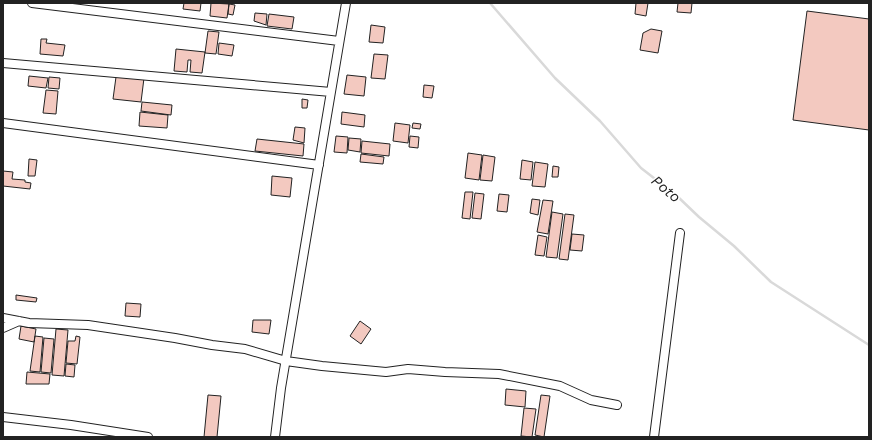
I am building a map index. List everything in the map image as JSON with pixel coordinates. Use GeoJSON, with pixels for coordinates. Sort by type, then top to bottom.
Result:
{"type":"FeatureCollection","features":[{"type":"Feature","properties":{"kind":"street"},"geometry":{"type":"LineString","coordinates":[[32,3],[340,41]]}},
{"type":"Feature","properties":{"kind":"street"},"geometry":{"type":"LineString","coordinates":[[275,437],[286,361],[346,3]]}},
{"type":"Feature","properties":{"kind":"street"},"geometry":{"type":"LineString","coordinates":[[3,63],[331,92]]}},
{"type":"Feature","properties":{"kind":"street"},"geometry":{"type":"LineString","coordinates":[[3,123],[319,165]]}},
{"type":"Feature","properties":{"kind":"street"},"geometry":{"type":"LineString","coordinates":[[654,437],[680,232]]}},
{"type":"Feature","properties":{"kind":"street"},"geometry":{"type":"LineString","coordinates":[[3,318],[19,321],[88,325],[175,338],[212,346],[245,349],[286,361],[386,372],[408,369],[499,374],[560,386],[591,400],[617,404]]}},
{"type":"Feature","properties":{"kind":"street"},"geometry":{"type":"LineString","coordinates":[[3,328],[19,321]]}},
{"type":"Feature","properties":{"kind":"street"},"geometry":{"type":"LineString","coordinates":[[3,417],[71,425],[148,437]]}},
{"type":"Feature","properties":{"kind":"building"},"geometry":{"type":"Polygon","coordinates":[[[184,3],[201,3],[200,11],[183,9],[184,3]]]}},
{"type":"Feature","properties":{"kind":"building"},"geometry":{"type":"Polygon","coordinates":[[[211,3],[229,4],[227,18],[210,16],[211,3]]]}},
{"type":"Feature","properties":{"kind":"building"},"geometry":{"type":"Polygon","coordinates":[[[636,3],[648,3],[646,16],[635,14],[636,3]]]}},
{"type":"Feature","properties":{"kind":"building"},"geometry":{"type":"Polygon","coordinates":[[[678,3],[692,3],[691,13],[677,12],[678,3]]]}},
{"type":"Feature","properties":{"kind":"building"},"geometry":{"type":"Polygon","coordinates":[[[229,4],[235,5],[233,15],[228,14],[229,4]]]}},
{"type":"Feature","properties":{"kind":"building"},"geometry":{"type":"Polygon","coordinates":[[[807,11],[869,19],[869,130],[793,120],[807,11]]]}},
{"type":"Feature","properties":{"kind":"building"},"geometry":{"type":"Polygon","coordinates":[[[255,13],[267,14],[266,25],[254,21],[255,13]]]}},
{"type":"Feature","properties":{"kind":"building"},"geometry":{"type":"Polygon","coordinates":[[[269,14],[294,17],[292,29],[267,26],[269,14]]]}},
{"type":"Feature","properties":{"kind":"building"},"geometry":{"type":"Polygon","coordinates":[[[371,25],[385,27],[383,43],[369,42],[371,25]]]}},
{"type":"Feature","properties":{"kind":"building"},"geometry":{"type":"Polygon","coordinates":[[[651,29],[662,31],[658,53],[640,50],[643,33],[651,29]]]}},
{"type":"Feature","properties":{"kind":"building"},"geometry":{"type":"Polygon","coordinates":[[[208,31],[219,32],[216,54],[205,53],[208,31]]]}},
{"type":"Feature","properties":{"kind":"building"},"geometry":{"type":"Polygon","coordinates":[[[41,39],[47,39],[46,43],[65,45],[63,56],[40,54],[41,39]]]}},
{"type":"Feature","properties":{"kind":"building"},"geometry":{"type":"Polygon","coordinates":[[[219,43],[234,45],[232,56],[218,54],[219,43]]]}},
{"type":"Feature","properties":{"kind":"building"},"geometry":{"type":"Polygon","coordinates":[[[176,49],[205,52],[202,73],[190,72],[191,60],[188,60],[187,72],[174,71],[176,49]]]}},
{"type":"Feature","properties":{"kind":"building"},"geometry":{"type":"Polygon","coordinates":[[[374,54],[388,55],[385,79],[371,78],[374,54]]]}},
{"type":"Feature","properties":{"kind":"building"},"geometry":{"type":"Polygon","coordinates":[[[347,75],[366,77],[364,96],[344,94],[347,75]]]}},
{"type":"Feature","properties":{"kind":"building"},"geometry":{"type":"Polygon","coordinates":[[[29,76],[48,78],[46,88],[28,86],[29,76]]]}},
{"type":"Feature","properties":{"kind":"building"},"geometry":{"type":"Polygon","coordinates":[[[49,77],[60,78],[59,89],[48,88],[49,77]]]}},
{"type":"Feature","properties":{"kind":"building"},"geometry":{"type":"Polygon","coordinates":[[[116,77],[144,78],[141,102],[113,99],[116,77]]]}},
{"type":"Feature","properties":{"kind":"building"},"geometry":{"type":"Polygon","coordinates":[[[424,85],[434,86],[432,98],[423,97],[424,85]]]}},
{"type":"Feature","properties":{"kind":"building"},"geometry":{"type":"Polygon","coordinates":[[[46,90],[58,91],[56,114],[43,113],[46,90]]]}},
{"type":"Feature","properties":{"kind":"building"},"geometry":{"type":"Polygon","coordinates":[[[302,99],[308,100],[307,108],[302,108],[302,99]]]}},
{"type":"Feature","properties":{"kind":"building"},"geometry":{"type":"Polygon","coordinates":[[[142,102],[172,105],[171,115],[141,111],[142,102]]]}},
{"type":"Feature","properties":{"kind":"building"},"geometry":{"type":"Polygon","coordinates":[[[140,112],[168,115],[167,128],[139,126],[140,112]]]}},
{"type":"Feature","properties":{"kind":"building"},"geometry":{"type":"Polygon","coordinates":[[[342,112],[365,115],[364,127],[341,124],[342,112]]]}},
{"type":"Feature","properties":{"kind":"building"},"geometry":{"type":"Polygon","coordinates":[[[395,123],[410,125],[408,143],[393,141],[395,123]]]}},
{"type":"Feature","properties":{"kind":"building"},"geometry":{"type":"Polygon","coordinates":[[[413,123],[421,124],[420,129],[412,128],[413,123]]]}},
{"type":"Feature","properties":{"kind":"building"},"geometry":{"type":"Polygon","coordinates":[[[295,127],[305,128],[304,143],[293,140],[295,127]]]}},
{"type":"Feature","properties":{"kind":"building"},"geometry":{"type":"Polygon","coordinates":[[[336,136],[348,137],[347,153],[334,152],[336,136]]]}},
{"type":"Feature","properties":{"kind":"building"},"geometry":{"type":"Polygon","coordinates":[[[410,136],[419,137],[418,148],[409,147],[410,136]]]}},
{"type":"Feature","properties":{"kind":"building"},"geometry":{"type":"Polygon","coordinates":[[[349,138],[361,139],[360,152],[348,150],[349,138]]]}},
{"type":"Feature","properties":{"kind":"building"},"geometry":{"type":"Polygon","coordinates":[[[257,139],[304,144],[303,156],[255,151],[257,139]]]}},
{"type":"Feature","properties":{"kind":"building"},"geometry":{"type":"Polygon","coordinates":[[[362,141],[390,144],[389,156],[361,153],[362,141]]]}},
{"type":"Feature","properties":{"kind":"building"},"geometry":{"type":"Polygon","coordinates":[[[468,153],[482,155],[479,180],[465,178],[468,153]]]}},
{"type":"Feature","properties":{"kind":"building"},"geometry":{"type":"Polygon","coordinates":[[[361,154],[384,157],[383,164],[360,162],[361,154]]]}},
{"type":"Feature","properties":{"kind":"building"},"geometry":{"type":"Polygon","coordinates":[[[483,155],[495,157],[492,181],[480,180],[483,155]]]}},
{"type":"Feature","properties":{"kind":"building"},"geometry":{"type":"Polygon","coordinates":[[[29,159],[37,160],[35,176],[28,176],[29,159]]]}},
{"type":"Feature","properties":{"kind":"building"},"geometry":{"type":"Polygon","coordinates":[[[522,160],[533,162],[531,180],[520,179],[522,160]]]}},
{"type":"Feature","properties":{"kind":"building"},"geometry":{"type":"Polygon","coordinates":[[[535,162],[548,164],[545,187],[532,186],[535,162]]]}},
{"type":"Feature","properties":{"kind":"building"},"geometry":{"type":"Polygon","coordinates":[[[553,166],[559,167],[558,177],[552,177],[553,166]]]}},
{"type":"Feature","properties":{"kind":"building"},"geometry":{"type":"Polygon","coordinates":[[[3,171],[13,172],[12,179],[25,180],[25,182],[31,183],[30,189],[3,186],[3,171]]]}},
{"type":"Feature","properties":{"kind":"building"},"geometry":{"type":"Polygon","coordinates":[[[272,176],[292,178],[290,197],[271,195],[272,176]]]}},
{"type":"Feature","properties":{"kind":"building"},"geometry":{"type":"Polygon","coordinates":[[[465,192],[473,192],[470,219],[462,218],[465,192]]]}},
{"type":"Feature","properties":{"kind":"building"},"geometry":{"type":"Polygon","coordinates":[[[475,193],[484,194],[481,219],[472,218],[475,193]]]}},
{"type":"Feature","properties":{"kind":"building"},"geometry":{"type":"Polygon","coordinates":[[[499,194],[509,195],[507,212],[497,211],[499,194]]]}},
{"type":"Feature","properties":{"kind":"building"},"geometry":{"type":"Polygon","coordinates":[[[532,199],[540,200],[538,215],[530,213],[532,199]]]}},
{"type":"Feature","properties":{"kind":"building"},"geometry":{"type":"Polygon","coordinates":[[[543,200],[553,201],[548,234],[537,232],[543,200]]]}},
{"type":"Feature","properties":{"kind":"building"},"geometry":{"type":"Polygon","coordinates":[[[552,212],[563,214],[557,258],[546,257],[552,212]]]}},
{"type":"Feature","properties":{"kind":"building"},"geometry":{"type":"Polygon","coordinates":[[[565,214],[574,215],[568,260],[559,259],[565,214]]]}},
{"type":"Feature","properties":{"kind":"building"},"geometry":{"type":"Polygon","coordinates":[[[572,234],[584,235],[582,251],[570,250],[572,234]]]}},
{"type":"Feature","properties":{"kind":"building"},"geometry":{"type":"Polygon","coordinates":[[[538,235],[547,237],[544,256],[535,255],[538,235]]]}},
{"type":"Feature","properties":{"kind":"building"},"geometry":{"type":"Polygon","coordinates":[[[16,295],[37,298],[36,302],[16,300],[16,295]]]}},
{"type":"Feature","properties":{"kind":"building"},"geometry":{"type":"Polygon","coordinates":[[[126,303],[141,304],[140,317],[125,316],[126,303]]]}},
{"type":"Feature","properties":{"kind":"building"},"geometry":{"type":"Polygon","coordinates":[[[253,320],[271,320],[269,334],[252,332],[253,320]]]}},
{"type":"Feature","properties":{"kind":"building"},"geometry":{"type":"Polygon","coordinates":[[[360,321],[371,329],[361,344],[350,336],[360,321]]]}},
{"type":"Feature","properties":{"kind":"building"},"geometry":{"type":"Polygon","coordinates":[[[21,326],[36,329],[34,342],[19,339],[21,326]]]}},
{"type":"Feature","properties":{"kind":"building"},"geometry":{"type":"Polygon","coordinates":[[[56,329],[68,330],[64,376],[52,375],[56,329]]]}},
{"type":"Feature","properties":{"kind":"building"},"geometry":{"type":"Polygon","coordinates":[[[35,336],[43,337],[40,372],[30,371],[35,336]]]}},
{"type":"Feature","properties":{"kind":"building"},"geometry":{"type":"Polygon","coordinates":[[[76,336],[80,337],[77,364],[66,363],[68,341],[75,341],[76,336]]]}},
{"type":"Feature","properties":{"kind":"building"},"geometry":{"type":"Polygon","coordinates":[[[44,338],[54,339],[51,373],[41,372],[44,338]]]}},
{"type":"Feature","properties":{"kind":"building"},"geometry":{"type":"Polygon","coordinates":[[[66,364],[75,365],[74,377],[65,376],[66,364]]]}},
{"type":"Feature","properties":{"kind":"building"},"geometry":{"type":"Polygon","coordinates":[[[27,372],[50,374],[49,384],[26,384],[27,372]]]}},
{"type":"Feature","properties":{"kind":"building"},"geometry":{"type":"Polygon","coordinates":[[[506,389],[526,391],[525,407],[505,405],[506,389]]]}},
{"type":"Feature","properties":{"kind":"building"},"geometry":{"type":"Polygon","coordinates":[[[208,395],[221,396],[217,437],[204,437],[208,395]]]}},
{"type":"Feature","properties":{"kind":"building"},"geometry":{"type":"Polygon","coordinates":[[[541,395],[550,396],[544,437],[535,435],[541,395]]]}},
{"type":"Feature","properties":{"kind":"building"},"geometry":{"type":"Polygon","coordinates":[[[524,408],[536,409],[532,437],[521,436],[524,408]]]}},
{"type":"Feature","properties":{"kind":"waterway","name":"Poto"},"geometry":{"type":"LineString","coordinates":[[490,3],[555,78],[600,121],[641,168],[677,196],[699,217],[734,246],[771,282],[869,345]]}}]}
